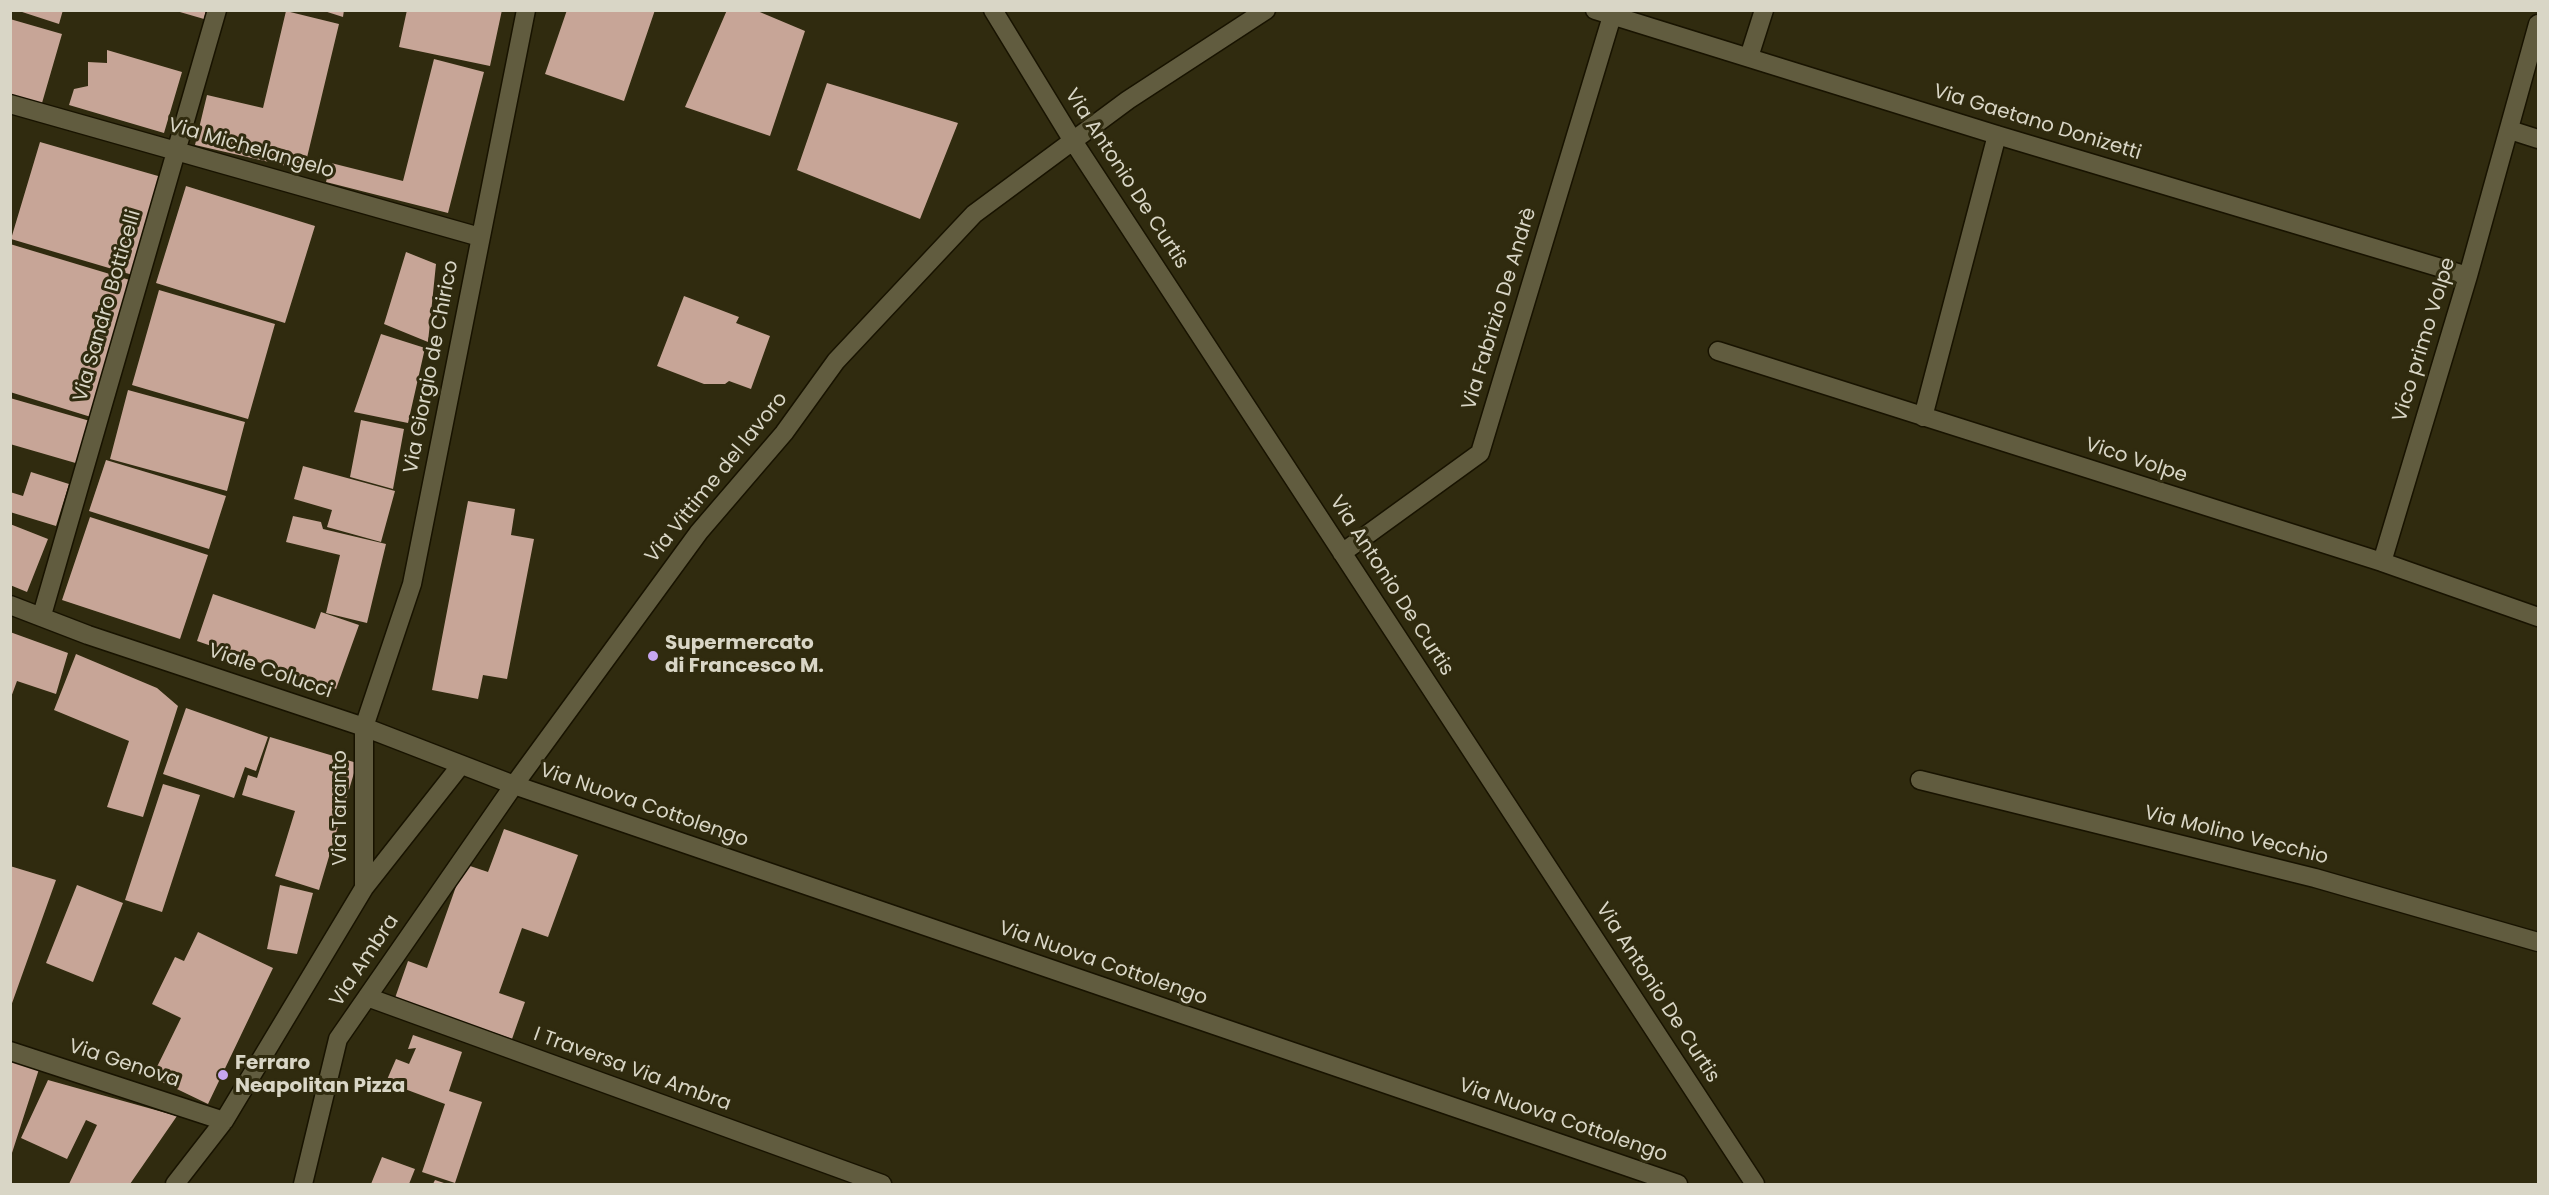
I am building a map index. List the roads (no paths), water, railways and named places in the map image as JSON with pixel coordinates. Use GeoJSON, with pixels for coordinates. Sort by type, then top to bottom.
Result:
{"type":"FeatureCollection","features":[{"type":"Feature","properties":{"kind":"street","name":"Via Sandro Botticelli"},"geometry":{"type":"LineString","coordinates":[[42,615],[217,10]]}},
{"type":"Feature","properties":{"kind":"street","name":"Via Giorgio de Chirico"},"geometry":{"type":"LineString","coordinates":[[364,727],[412,584],[526,10]]}},
{"type":"Feature","properties":{"kind":"street","name":"Via Antonio De Curtis"},"geometry":{"type":"LineString","coordinates":[[993,10],[1073,141],[1755,1185]]}},
{"type":"Feature","properties":{"kind":"street","name":"Via Vittime del lavoro"},"geometry":{"type":"LineString","coordinates":[[514,785],[699,532],[784,433],[836,361],[974,214],[1128,100],[1266,10]]}},
{"type":"Feature","properties":{"kind":"street"},"geometry":{"type":"LineString","coordinates":[[1749,57],[1764,10]]}},
{"type":"Feature","properties":{"kind":"street","name":"Via Gaetano Donizetti"},"geometry":{"type":"LineString","coordinates":[[1604,13],[1997,135],[2468,276]]}},
{"type":"Feature","properties":{"kind":"street","name":"Via Fabrizio De Andrè"},"geometry":{"type":"LineString","coordinates":[[1342,552],[1480,453],[1604,13]]}},
{"type":"Feature","properties":{"kind":"street","name":"Vico primo Volpe"},"geometry":{"type":"LineString","coordinates":[[2382,562],[2468,276],[2538,24]]}},
{"type":"Feature","properties":{"kind":"street","name":"Via Michelangelo"},"geometry":{"type":"LineString","coordinates":[[10,104],[480,237]]}},
{"type":"Feature","properties":{"kind":"street"},"geometry":{"type":"LineString","coordinates":[[2510,130],[2538,139]]}},
{"type":"Feature","properties":{"kind":"street"},"geometry":{"type":"LineString","coordinates":[[1923,417],[1997,135]]}},
{"type":"Feature","properties":{"kind":"street","name":"Vico Volpe"},"geometry":{"type":"LineString","coordinates":[[1718,351],[2382,562],[2538,617]]}},
{"type":"Feature","properties":{"kind":"street","name":"Viale Colucci"},"geometry":{"type":"LineString","coordinates":[[10,604],[88,635],[364,727],[514,785]]}},
{"type":"Feature","properties":{"kind":"street","name":"Via Taranto"},"geometry":{"type":"LineString","coordinates":[[364,727],[364,888]]}},
{"type":"Feature","properties":{"kind":"street"},"geometry":{"type":"LineString","coordinates":[[175,1185],[224,1121],[364,888],[461,765]]}},
{"type":"Feature","properties":{"kind":"street","name":"Via Molino Vecchio"},"geometry":{"type":"LineString","coordinates":[[1920,780],[2315,878],[2538,942]]}},
{"type":"Feature","properties":{"kind":"street","name":"Via Ambra"},"geometry":{"type":"LineString","coordinates":[[303,1185],[338,1039],[514,785]]}},
{"type":"Feature","properties":{"kind":"street","name":"Via Nuova Cottolengo"},"geometry":{"type":"LineString","coordinates":[[514,785],[1678,1185]]}},
{"type":"Feature","properties":{"kind":"street","name":"I Traversa Via Ambra"},"geometry":{"type":"LineString","coordinates":[[367,997],[882,1185]]}},
{"type":"Feature","properties":{"kind":"street","name":"Via Genova"},"geometry":{"type":"LineString","coordinates":[[10,1051],[224,1121]]}},
{"type":"Feature","properties":{"kind":"place","name":"Supermercato di Francesco M."},"geometry":{"type":"Point","coordinates":[653,656]}},
{"type":"Feature","properties":{"kind":"place","name":"Ferraro Neapolitan Pizza"},"geometry":{"type":"Point","coordinates":[223,1075]}}]}
